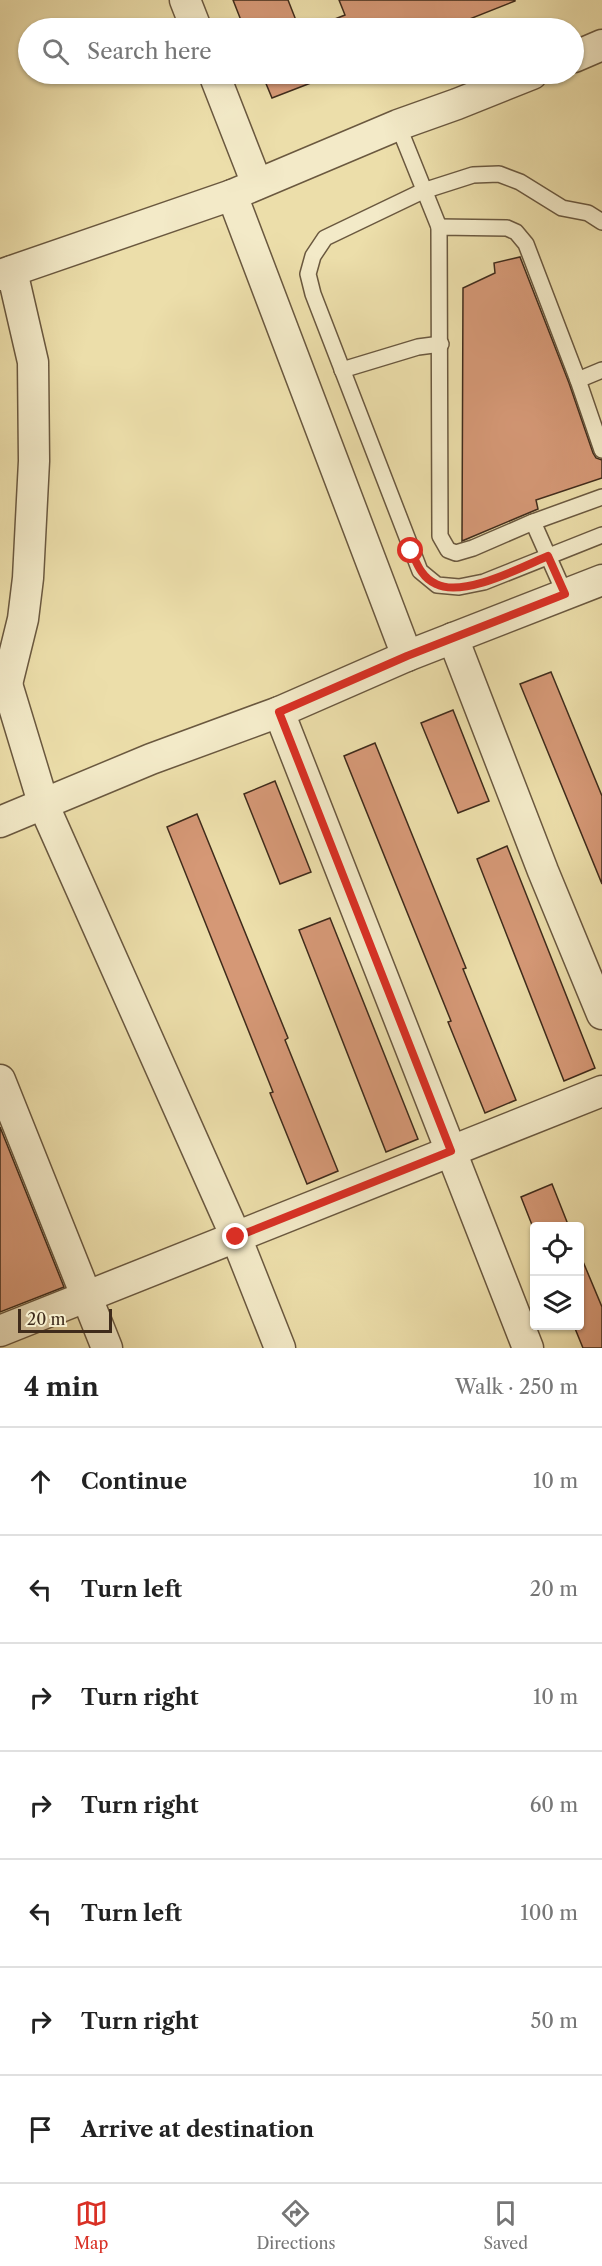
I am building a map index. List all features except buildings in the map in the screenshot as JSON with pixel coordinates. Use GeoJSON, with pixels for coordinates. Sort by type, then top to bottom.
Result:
{"type":"FeatureCollection","features":[{"type":"Feature","properties":{"kind":"street"},"geometry":{"type":"LineString","coordinates":[[185,0],[192,18]]}},
{"type":"Feature","properties":{"kind":"street"},"geometry":{"type":"LineString","coordinates":[[584,52],[602,45]]}},
{"type":"Feature","properties":{"kind":"street"},"geometry":{"type":"LineString","coordinates":[[217,84],[245,189],[407,656]]}},
{"type":"Feature","properties":{"kind":"street"},"geometry":{"type":"LineString","coordinates":[[280,1348],[236,1237],[44,806],[3,677],[23,620],[28,578],[34,461],[33,362],[6,273],[245,189],[398,125],[507,84]]}},
{"type":"Feature","properties":{"kind":"street"},"geometry":{"type":"LineString","coordinates":[[0,822],[44,806],[151,759],[279,712],[407,656],[602,580]]}},
{"type":"Feature","properties":{"kind":"street"},"geometry":{"type":"LineString","coordinates":[[453,638],[602,1014]]}},
{"type":"Feature","properties":{"kind":"street"},"geometry":{"type":"LineString","coordinates":[[279,712],[528,1348]]}},
{"type":"Feature","properties":{"kind":"street"},"geometry":{"type":"LineString","coordinates":[[0,1080],[107,1348]]}},
{"type":"Feature","properties":{"kind":"street"},"geometry":{"type":"LineString","coordinates":[[0,1331],[602,1091]]}},
{"type":"Feature","properties":{"kind":"lane"},"geometry":{"type":"LineString","coordinates":[[398,125],[439,227],[440,536],[448,550],[456,553],[602,497]]}},
{"type":"Feature","properties":{"kind":"lane"},"geometry":{"type":"LineString","coordinates":[[602,222],[588,213],[562,208],[520,182],[499,174],[473,175],[423,191],[325,238],[314,256],[308,274],[313,294],[420,571],[437,585],[459,588],[484,582],[602,535]]}},
{"type":"Feature","properties":{"kind":"lane"},"geometry":{"type":"LineString","coordinates":[[439,227],[507,228],[516,232],[526,244],[602,450]]}},
{"type":"Feature","properties":{"kind":"lane"},"geometry":{"type":"LineString","coordinates":[[342,370],[400,351],[441,344]]}},
{"type":"Feature","properties":{"kind":"lane"},"geometry":{"type":"LineString","coordinates":[[578,380],[602,370]]}},
{"type":"Feature","properties":{"kind":"lane"},"geometry":{"type":"LineString","coordinates":[[533,522],[565,594]]}},
{"type":"Feature","properties":{"kind":"route"},"geometry":{"type":"LineString","coordinates":[[236,1237],[451,1151],[279,712],[407,656],[565,594],[548,556],[484,582],[459,588],[437,585],[420,571],[411,551]]}}]}
